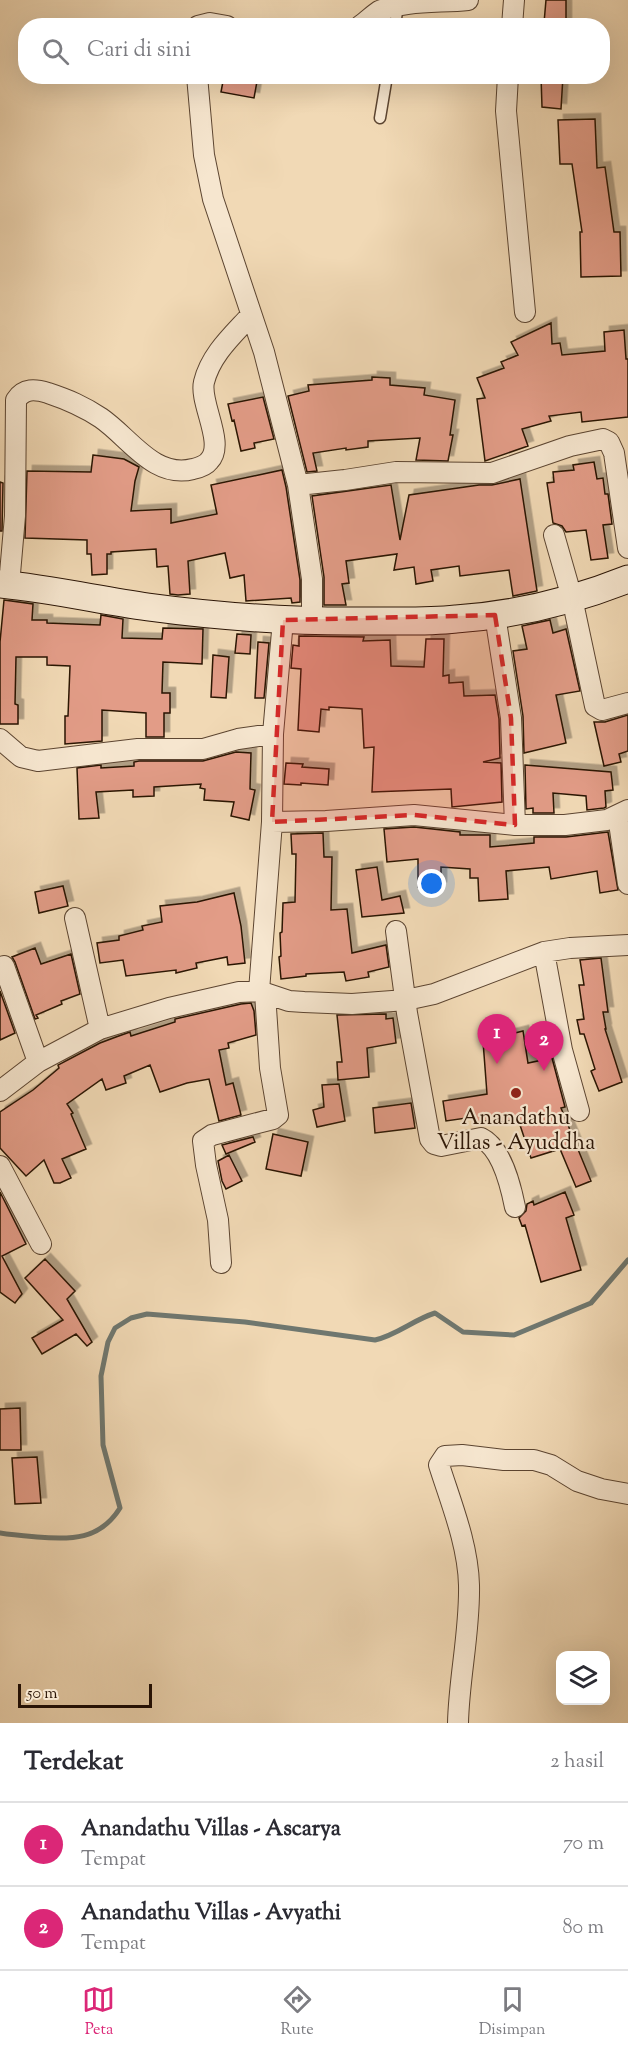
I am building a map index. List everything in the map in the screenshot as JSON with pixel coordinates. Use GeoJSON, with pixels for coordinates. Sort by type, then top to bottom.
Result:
{"type":"FeatureCollection","features":[{"type":"Feature","properties":{"kind":"street"},"geometry":{"type":"LineString","coordinates":[[371,18],[398,3],[468,0]]}},
{"type":"Feature","properties":{"kind":"street"},"geometry":{"type":"LineString","coordinates":[[513,18],[514,0]]}},
{"type":"Feature","properties":{"kind":"street"},"geometry":{"type":"LineString","coordinates":[[198,84],[204,155],[213,199],[264,352],[298,485],[312,579],[312,621]]}},
{"type":"Feature","properties":{"kind":"street"},"geometry":{"type":"LineString","coordinates":[[508,84],[506,111],[525,312]]}},
{"type":"Feature","properties":{"kind":"street"},"geometry":{"type":"LineString","coordinates":[[251,315],[219,350],[208,368],[203,385],[215,451],[209,462],[196,468],[177,472],[161,466],[139,452],[104,420],[74,401],[41,391],[28,390],[20,394],[16,400],[15,516],[5,585],[228,617],[312,621],[455,620],[539,607],[628,579]]}},
{"type":"Feature","properties":{"kind":"street"},"geometry":{"type":"LineString","coordinates":[[298,485],[396,472],[492,473],[570,446],[603,439],[609,442],[614,453],[628,548]]}},
{"type":"Feature","properties":{"kind":"street"},"geometry":{"type":"LineString","coordinates":[[554,535],[572,598],[595,706],[602,710],[628,703]]}},
{"type":"Feature","properties":{"kind":"street"},"geometry":{"type":"LineString","coordinates":[[495,615],[511,718],[514,825]]}},
{"type":"Feature","properties":{"kind":"street"},"geometry":{"type":"LineString","coordinates":[[221,1263],[218,1220],[203,1141],[212,1135],[273,1119],[278,1115],[270,1068],[262,992],[273,822],[273,734],[283,620]]}},
{"type":"Feature","properties":{"kind":"street"},"geometry":{"type":"LineString","coordinates":[[0,739],[21,757],[38,761],[138,749],[203,749],[238,739],[273,734]]}},
{"type":"Feature","properties":{"kind":"street"},"geometry":{"type":"LineString","coordinates":[[273,822],[414,815],[514,825],[565,825],[623,813],[628,884]]}},
{"type":"Feature","properties":{"kind":"street"},"geometry":{"type":"LineString","coordinates":[[75,918],[100,1029]]}},
{"type":"Feature","properties":{"kind":"street"},"geometry":{"type":"LineString","coordinates":[[396,931],[430,1139],[434,1144],[441,1146],[481,1138],[486,1141],[495,1150],[506,1175],[515,1207]]}},
{"type":"Feature","properties":{"kind":"street"},"geometry":{"type":"LineString","coordinates":[[0,1091],[38,1062],[100,1029],[169,1008],[240,992],[262,992],[289,1001],[304,1002],[352,1004],[406,999],[434,994],[544,952],[570,948],[628,945]]}},
{"type":"Feature","properties":{"kind":"street"},"geometry":{"type":"LineString","coordinates":[[544,952],[562,1050],[579,1111]]}},
{"type":"Feature","properties":{"kind":"street"},"geometry":{"type":"LineString","coordinates":[[4,966],[38,1062]]}},
{"type":"Feature","properties":{"kind":"street"},"geometry":{"type":"LineString","coordinates":[[0,1166],[41,1244]]}},
{"type":"Feature","properties":{"kind":"street"},"geometry":{"type":"LineString","coordinates":[[458,1723],[467,1639],[469,1583],[462,1541],[438,1465],[445,1456],[462,1455],[504,1460],[534,1460],[551,1465],[577,1481],[601,1489],[628,1494]]}},
{"type":"Feature","properties":{"kind":"lane"},"geometry":{"type":"LineString","coordinates":[[396,18],[398,3]]}},
{"type":"Feature","properties":{"kind":"lane"},"geometry":{"type":"LineString","coordinates":[[380,118],[386,84]]}},
{"type":"Feature","properties":{"kind":"highlighted area"},"geometry":{"type":"Polygon","coordinates":[[[495,615],[511,718],[515,825],[414,815],[272,822],[283,620],[495,615]]]}},
{"type":"Feature","properties":{"kind":"building"},"geometry":{"type":"Polygon","coordinates":[[[546,0],[566,0],[566,18],[544,18],[546,0]]]}},
{"type":"Feature","properties":{"kind":"building"},"geometry":{"type":"Polygon","coordinates":[[[222,84],[257,84],[254,98],[221,92],[222,84]]]}},
{"type":"Feature","properties":{"kind":"building"},"geometry":{"type":"Polygon","coordinates":[[[541,84],[563,84],[561,109],[542,107],[541,84]]]}},
{"type":"Feature","properties":{"kind":"building"},"geometry":{"type":"Polygon","coordinates":[[[595,119],[597,168],[605,167],[614,232],[620,232],[621,276],[581,277],[580,232],[582,232],[572,164],[560,164],[558,120],[595,119]]]}},
{"type":"Feature","properties":{"kind":"building"},"geometry":{"type":"Polygon","coordinates":[[[551,323],[552,344],[560,343],[562,355],[605,351],[604,332],[624,330],[626,359],[628,359],[628,417],[582,422],[581,412],[549,416],[551,421],[522,429],[528,446],[485,461],[477,399],[485,398],[477,378],[504,368],[501,362],[518,355],[511,342],[551,323]]]}},
{"type":"Feature","properties":{"kind":"building"},"geometry":{"type":"Polygon","coordinates":[[[372,377],[390,378],[390,385],[425,388],[424,395],[455,400],[450,435],[453,435],[448,461],[416,460],[420,438],[368,441],[368,447],[313,453],[317,471],[307,472],[288,396],[309,391],[308,385],[372,380],[372,377]]]}},
{"type":"Feature","properties":{"kind":"building"},"geometry":{"type":"Polygon","coordinates":[[[263,397],[274,439],[254,443],[255,448],[241,451],[228,404],[263,397]]]}},
{"type":"Feature","properties":{"kind":"building"},"geometry":{"type":"Polygon","coordinates":[[[93,455],[124,459],[139,467],[131,511],[171,509],[171,523],[217,514],[211,485],[282,470],[300,580],[300,602],[292,603],[291,598],[246,601],[244,575],[230,578],[225,553],[188,561],[190,594],[178,595],[170,594],[168,566],[157,567],[156,549],[111,552],[107,554],[107,574],[92,575],[91,554],[87,554],[87,540],[25,538],[27,471],[91,472],[93,455]]]}},
{"type":"Feature","properties":{"kind":"building"},"geometry":{"type":"Polygon","coordinates":[[[594,462],[597,479],[603,478],[605,494],[608,494],[612,524],[603,525],[608,558],[591,560],[586,530],[566,532],[562,526],[553,523],[547,483],[554,482],[553,472],[574,470],[573,465],[594,462]]]}},
{"type":"Feature","properties":{"kind":"building"},"geometry":{"type":"Polygon","coordinates":[[[520,479],[537,591],[513,596],[509,570],[460,576],[459,566],[431,570],[433,581],[416,584],[414,567],[394,570],[397,554],[346,561],[349,583],[342,584],[346,605],[324,605],[324,577],[312,496],[391,485],[400,540],[409,495],[492,485],[520,479]]]}},
{"type":"Feature","properties":{"kind":"building"},"geometry":{"type":"Polygon","coordinates":[[[0,482],[3,483],[2,531],[0,531],[0,482]]]}},
{"type":"Feature","properties":{"kind":"building"},"geometry":{"type":"Polygon","coordinates":[[[4,600],[33,604],[32,620],[47,620],[47,623],[100,625],[101,615],[123,619],[122,638],[162,639],[163,628],[203,629],[202,664],[163,662],[162,693],[170,693],[170,713],[164,713],[164,737],[146,737],[146,713],[102,710],[102,741],[65,744],[70,666],[47,665],[47,657],[16,657],[15,704],[18,705],[18,724],[0,724],[0,642],[4,600]]]}},
{"type":"Feature","properties":{"kind":"building"},"geometry":{"type":"Polygon","coordinates":[[[550,620],[553,633],[566,629],[580,691],[556,695],[566,743],[524,753],[523,716],[513,651],[527,649],[522,626],[550,620]]]}},
{"type":"Feature","properties":{"kind":"building"},"geometry":{"type":"Polygon","coordinates":[[[237,634],[251,635],[250,654],[235,653],[237,634]]]}},
{"type":"Feature","properties":{"kind":"building"},"geometry":{"type":"Polygon","coordinates":[[[299,636],[364,637],[363,641],[390,640],[391,666],[424,667],[426,639],[444,639],[443,676],[449,675],[449,683],[463,682],[464,696],[495,695],[499,719],[500,758],[483,762],[501,763],[502,802],[452,807],[451,789],[372,792],[374,747],[364,748],[362,709],[329,707],[329,710],[321,709],[319,732],[298,730],[301,669],[291,668],[293,645],[299,646],[299,636]]]}},
{"type":"Feature","properties":{"kind":"building"},"geometry":{"type":"Polygon","coordinates":[[[258,642],[269,643],[264,698],[255,698],[258,642]]]}},
{"type":"Feature","properties":{"kind":"building"},"geometry":{"type":"Polygon","coordinates":[[[213,655],[229,657],[226,698],[211,697],[213,655]]]}},
{"type":"Feature","properties":{"kind":"building"},"geometry":{"type":"Polygon","coordinates":[[[628,715],[628,751],[619,754],[621,762],[604,766],[594,722],[605,722],[628,715]]]}},
{"type":"Feature","properties":{"kind":"building"},"geometry":{"type":"Polygon","coordinates":[[[236,752],[251,753],[250,789],[255,790],[249,820],[231,816],[234,802],[204,800],[205,789],[200,788],[201,784],[154,787],[154,796],[133,797],[133,790],[96,792],[99,818],[79,819],[77,768],[101,765],[101,768],[134,766],[134,762],[139,761],[203,761],[236,752]]]}},
{"type":"Feature","properties":{"kind":"building"},"geometry":{"type":"Polygon","coordinates":[[[286,763],[329,769],[328,785],[284,784],[286,763]]]}},
{"type":"Feature","properties":{"kind":"building"},"geometry":{"type":"Polygon","coordinates":[[[525,765],[611,772],[613,790],[605,791],[606,807],[604,808],[587,810],[586,796],[553,793],[554,813],[533,813],[533,808],[526,809],[525,765]]]}},
{"type":"Feature","properties":{"kind":"building"},"geometry":{"type":"Polygon","coordinates":[[[414,827],[460,832],[460,835],[490,835],[490,847],[534,843],[534,837],[566,837],[608,832],[618,890],[600,893],[597,871],[551,879],[549,867],[506,871],[508,899],[479,901],[478,878],[470,878],[470,869],[441,867],[441,887],[418,887],[418,859],[387,862],[384,829],[414,827]]]}},
{"type":"Feature","properties":{"kind":"building"},"geometry":{"type":"Polygon","coordinates":[[[323,833],[324,857],[332,857],[331,910],[347,909],[352,953],[386,945],[389,967],[368,972],[369,977],[346,981],[344,972],[306,974],[306,976],[281,979],[279,957],[281,956],[280,933],[282,932],[283,903],[295,902],[296,854],[292,854],[291,834],[323,833]]]}},
{"type":"Feature","properties":{"kind":"building"},"geometry":{"type":"Polygon","coordinates":[[[377,867],[382,900],[400,896],[404,913],[362,917],[356,870],[377,867]]]}},
{"type":"Feature","properties":{"kind":"building"},"geometry":{"type":"Polygon","coordinates":[[[63,886],[68,906],[39,913],[35,892],[63,886]]]}},
{"type":"Feature","properties":{"kind":"building"},"geometry":{"type":"Polygon","coordinates":[[[234,893],[245,963],[228,965],[227,957],[196,963],[197,968],[176,973],[176,970],[126,976],[123,960],[100,963],[97,943],[119,940],[119,936],[143,930],[142,926],[162,922],[160,906],[197,902],[234,893]]]}},
{"type":"Feature","properties":{"kind":"building"},"geometry":{"type":"Polygon","coordinates":[[[35,948],[41,964],[71,954],[80,994],[61,1001],[62,1004],[36,1015],[38,1018],[35,1019],[12,957],[35,948]]]}},
{"type":"Feature","properties":{"kind":"building"},"geometry":{"type":"Polygon","coordinates":[[[601,958],[608,1012],[603,1012],[605,1029],[622,1082],[599,1091],[591,1071],[595,1069],[584,1034],[580,1034],[577,1020],[584,1019],[579,985],[584,985],[580,960],[601,958]]]}},
{"type":"Feature","properties":{"kind":"building"},"geometry":{"type":"Polygon","coordinates":[[[0,991],[15,1033],[0,1040],[0,991]]]}},
{"type":"Feature","properties":{"kind":"building"},"geometry":{"type":"Polygon","coordinates":[[[251,1003],[256,1035],[228,1043],[229,1048],[219,1050],[226,1085],[233,1083],[241,1115],[219,1121],[209,1079],[160,1092],[150,1065],[124,1076],[126,1083],[106,1090],[102,1079],[67,1104],[73,1113],[71,1114],[86,1149],[62,1159],[71,1178],[54,1183],[44,1160],[26,1176],[0,1148],[0,1112],[33,1090],[59,1068],[58,1065],[100,1043],[130,1032],[131,1036],[175,1022],[175,1019],[251,1003]]]}},
{"type":"Feature","properties":{"kind":"building"},"geometry":{"type":"Polygon","coordinates":[[[386,1014],[386,1019],[393,1018],[396,1043],[367,1048],[369,1077],[338,1080],[337,1062],[342,1062],[337,1015],[386,1014]]]}},
{"type":"Feature","properties":{"kind":"building"},"geometry":{"type":"Polygon","coordinates":[[[523,1031],[528,1063],[552,1058],[565,1107],[561,1108],[591,1181],[576,1187],[560,1149],[531,1158],[518,1119],[501,1122],[501,1118],[474,1123],[473,1117],[446,1121],[443,1101],[487,1094],[483,1041],[523,1031]]]}},
{"type":"Feature","properties":{"kind":"building"},"geometry":{"type":"Polygon","coordinates":[[[339,1084],[345,1121],[317,1127],[313,1110],[324,1107],[322,1085],[339,1084]]]}},
{"type":"Feature","properties":{"kind":"building"},"geometry":{"type":"Polygon","coordinates":[[[411,1103],[415,1128],[375,1133],[373,1108],[411,1103]]]}},
{"type":"Feature","properties":{"kind":"building"},"geometry":{"type":"Polygon","coordinates":[[[273,1134],[308,1142],[301,1176],[266,1169],[273,1134]]]}},
{"type":"Feature","properties":{"kind":"building"},"geometry":{"type":"Polygon","coordinates":[[[253,1137],[255,1142],[226,1154],[222,1145],[253,1137]]]}},
{"type":"Feature","properties":{"kind":"building"},"geometry":{"type":"Polygon","coordinates":[[[229,1155],[242,1181],[226,1189],[218,1161],[229,1155]]]}},
{"type":"Feature","properties":{"kind":"building"},"geometry":{"type":"Polygon","coordinates":[[[0,1192],[26,1244],[2,1256],[22,1294],[15,1303],[0,1292],[0,1192]]]}},
{"type":"Feature","properties":{"kind":"building"},"geometry":{"type":"Polygon","coordinates":[[[565,1192],[574,1215],[566,1218],[581,1270],[541,1282],[525,1225],[522,1226],[519,1218],[526,1211],[527,1204],[533,1201],[534,1205],[565,1192]]]}},
{"type":"Feature","properties":{"kind":"building"},"geometry":{"type":"Polygon","coordinates":[[[45,1259],[75,1291],[67,1299],[92,1342],[87,1346],[76,1334],[42,1354],[32,1338],[63,1320],[25,1278],[45,1259]]]}},
{"type":"Feature","properties":{"kind":"building"},"geometry":{"type":"Polygon","coordinates":[[[20,1408],[21,1450],[0,1450],[0,1409],[20,1408]]]}},
{"type":"Feature","properties":{"kind":"building"},"geometry":{"type":"Polygon","coordinates":[[[37,1457],[41,1503],[15,1504],[12,1458],[37,1457]]]}},
{"type":"Feature","properties":{"kind":"waterway"},"geometry":{"type":"LineString","coordinates":[[0,1533],[50,1538],[84,1536],[103,1526],[120,1508],[103,1445],[101,1376],[108,1342],[115,1328],[131,1318],[147,1314],[245,1322],[375,1340],[391,1335],[435,1313],[463,1332],[514,1335],[591,1303],[628,1260]]}},
{"type":"Feature","properties":{"kind":"place","name":"Anandathu Villas - Ascarya"},"geometry":{"type":"Point","coordinates":[497,1064]}},
{"type":"Feature","properties":{"kind":"place","name":"Anandathu Villas - Avyathi"},"geometry":{"type":"Point","coordinates":[544,1071]}},
{"type":"Feature","properties":{"kind":"place","name":"Anandathu Villas - Ayuddha"},"geometry":{"type":"Point","coordinates":[516,1093]}}]}
